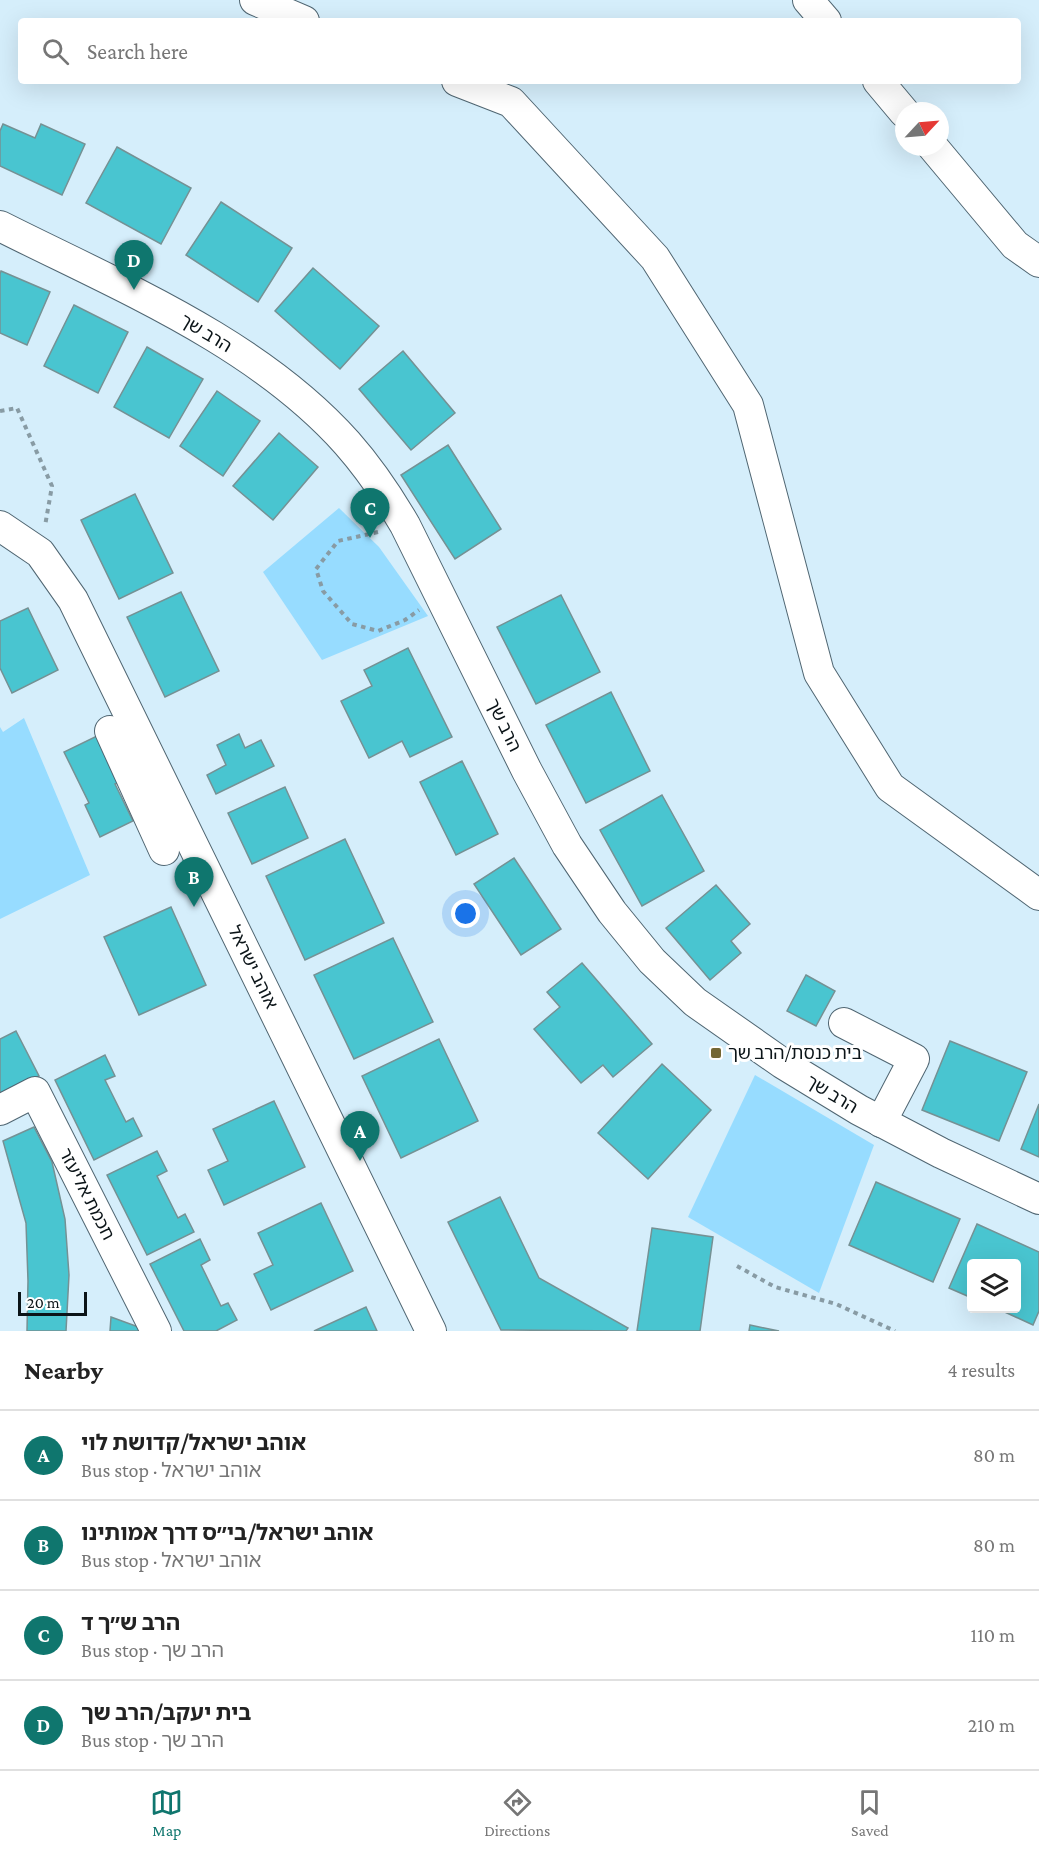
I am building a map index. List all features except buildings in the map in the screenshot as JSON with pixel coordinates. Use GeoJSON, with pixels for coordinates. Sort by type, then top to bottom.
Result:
{"type":"FeatureCollection","features":[{"type":"Feature","properties":{"kind":"street"},"geometry":{"type":"LineString","coordinates":[[255,0],[297,18]]}},
{"type":"Feature","properties":{"kind":"street"},"geometry":{"type":"LineString","coordinates":[[808,0],[823,18]]}},
{"type":"Feature","properties":{"kind":"street"},"geometry":{"type":"LineString","coordinates":[[465,84],[511,102],[655,258],[748,405],[819,673],[890,787],[1039,895]]}},
{"type":"Feature","properties":{"kind":"street"},"geometry":{"type":"LineString","coordinates":[[881,84],[896,102]]}},
{"type":"Feature","properties":{"kind":"street"},"geometry":{"type":"LineString","coordinates":[[941,156],[1016,245],[1039,262]]}},
{"type":"Feature","properties":{"kind":"street","name":"הרב שך"},"geometry":{"type":"LineString","coordinates":[[0,226],[176,315],[241,354],[323,419],[346,443],[388,496],[405,525],[527,771],[567,845],[612,912],[652,961],[695,1002],[776,1059],[859,1110],[941,1153],[1039,1198]]}},
{"type":"Feature","properties":{"kind":"street","name":"אוהב ישראל"},"geometry":{"type":"LineString","coordinates":[[0,526],[40,554],[74,600],[151,789],[431,1331]]}},
{"type":"Feature","properties":{"kind":"street"},"geometry":{"type":"LineString","coordinates":[[110,731],[151,789],[164,849]]}},
{"type":"Feature","properties":{"kind":"street"},"geometry":{"type":"LineString","coordinates":[[844,1023],[914,1059],[881,1122]]}},
{"type":"Feature","properties":{"kind":"street","name":"חכמת אליעזר"},"geometry":{"type":"LineString","coordinates":[[0,1110],[35,1092],[156,1331]]}},
{"type":"Feature","properties":{"kind":"path"},"geometry":{"type":"LineString","coordinates":[[0,411],[17,408],[52,486],[40,554]]}},
{"type":"Feature","properties":{"kind":"path"},"geometry":{"type":"LineString","coordinates":[[405,525],[338,541],[316,569],[323,591],[352,624],[378,631],[405,620],[441,596]]}},
{"type":"Feature","properties":{"kind":"path"},"geometry":{"type":"LineString","coordinates":[[737,1266],[775,1287],[836,1304],[895,1331]]}},
{"type":"Feature","properties":{"kind":"shaded area"},"geometry":{"type":"Polygon","coordinates":[[[339,508],[379,547],[428,616],[322,660],[263,572],[339,508]]]}},
{"type":"Feature","properties":{"kind":"shaded area"},"geometry":{"type":"Polygon","coordinates":[[[24,718],[90,875],[0,919],[0,727],[3,732],[24,718]]]}},
{"type":"Feature","properties":{"kind":"shaded area"},"geometry":{"type":"Polygon","coordinates":[[[755,1075],[874,1145],[819,1293],[688,1217],[755,1075]]]}},
{"type":"Feature","properties":{"kind":"place","name":"בית יעקב/הרב שך"},"geometry":{"type":"Point","coordinates":[134,290]}},
{"type":"Feature","properties":{"kind":"place","name":"הרב ש״ך ד"},"geometry":{"type":"Point","coordinates":[370,538]}},
{"type":"Feature","properties":{"kind":"place","name":"אוהב ישראל/בי״ס דרך אמותינו"},"geometry":{"type":"Point","coordinates":[194,907]}},
{"type":"Feature","properties":{"kind":"place","name":"בית כנסת/הרב שך"},"geometry":{"type":"Point","coordinates":[716,1053]}},
{"type":"Feature","properties":{"kind":"place","name":"אוהב ישראל/קדושת לוי"},"geometry":{"type":"Point","coordinates":[360,1161]}}]}
